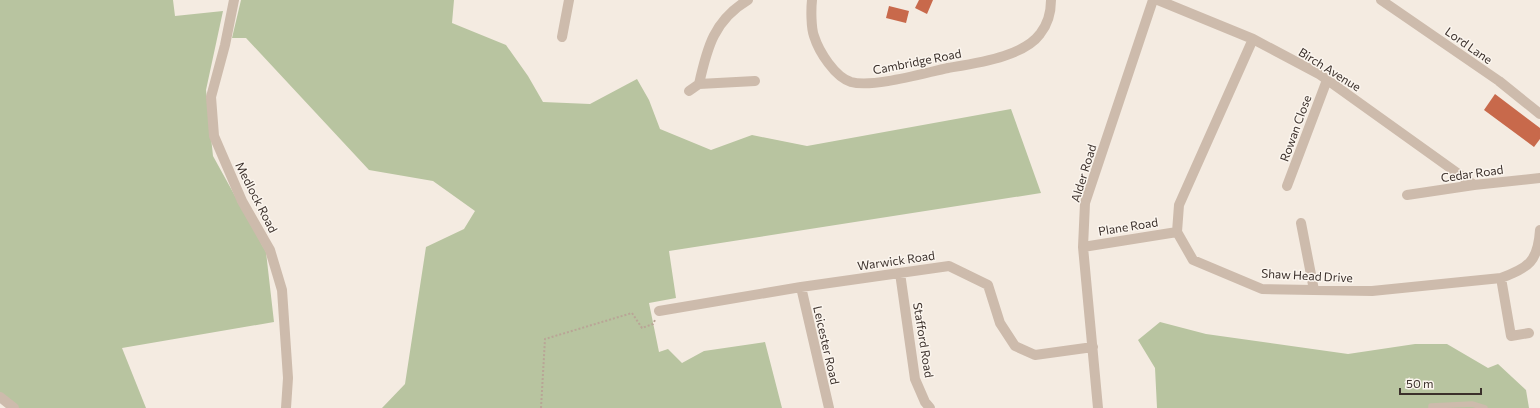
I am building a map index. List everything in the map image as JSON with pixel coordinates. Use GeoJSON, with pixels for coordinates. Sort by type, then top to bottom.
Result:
{"type":"FeatureCollection","features":[{"type":"Feature","properties":{"kind":"street","name":"Medlock Road"},"geometry":{"type":"LineString","coordinates":[[234,0],[225,45],[211,97],[214,136],[242,201],[270,250],[282,290],[288,378],[286,408]]}},
{"type":"Feature","properties":{"kind":"street"},"geometry":{"type":"LineString","coordinates":[[562,38],[570,0]]}},
{"type":"Feature","properties":{"kind":"street"},"geometry":{"type":"LineString","coordinates":[[699,84],[706,52],[714,34],[724,19],[738,6],[748,0]]}},
{"type":"Feature","properties":{"kind":"street","name":"Cambridge Road"},"geometry":{"type":"LineString","coordinates":[[812,0],[813,36],[822,55],[840,76],[851,82],[864,84],[902,78],[984,61],[1004,56],[1024,48],[1040,34],[1051,14],[1051,0]]}},
{"type":"Feature","properties":{"kind":"street","name":"Alder Road"},"geometry":{"type":"LineString","coordinates":[[1098,408],[1083,246],[1085,203],[1153,0]]}},
{"type":"Feature","properties":{"kind":"street","name":"Birch Avenue"},"geometry":{"type":"LineString","coordinates":[[1158,0],[1253,39],[1326,80],[1474,185]]}},
{"type":"Feature","properties":{"kind":"street","name":"Lord Lane"},"geometry":{"type":"LineString","coordinates":[[1381,0],[1499,81],[1540,114]]}},
{"type":"Feature","properties":{"kind":"street"},"geometry":{"type":"LineString","coordinates":[[1177,232],[1179,205],[1253,39]]}},
{"type":"Feature","properties":{"kind":"street","name":"Rowan Close"},"geometry":{"type":"LineString","coordinates":[[1287,186],[1326,80]]}},
{"type":"Feature","properties":{"kind":"street"},"geometry":{"type":"LineString","coordinates":[[689,91],[699,84],[755,81]]}},
{"type":"Feature","properties":{"kind":"street","name":"Cedar Road"},"geometry":{"type":"LineString","coordinates":[[1408,195],[1474,185],[1540,178]]}},
{"type":"Feature","properties":{"kind":"street"},"geometry":{"type":"LineString","coordinates":[[1301,223],[1314,290]]}},
{"type":"Feature","properties":{"kind":"street","name":"Shaw Head Drive"},"geometry":{"type":"LineString","coordinates":[[1177,232],[1193,260],[1262,288],[1372,291],[1501,278],[1520,271],[1534,257],[1539,244],[1540,230]]}},
{"type":"Feature","properties":{"kind":"street","name":"Plane Road"},"geometry":{"type":"LineString","coordinates":[[1083,246],[1177,232]]}},
{"type":"Feature","properties":{"kind":"street","name":"Warwick Road"},"geometry":{"type":"LineString","coordinates":[[659,311],[801,287],[949,266],[988,285],[1000,323],[1015,346],[1035,354],[1092,347]]}},
{"type":"Feature","properties":{"kind":"street","name":"Stafford Road"},"geometry":{"type":"LineString","coordinates":[[900,273],[915,379],[925,402],[930,408]]}},
{"type":"Feature","properties":{"kind":"street"},"geometry":{"type":"LineString","coordinates":[[1501,278],[1511,336],[1529,333]]}},
{"type":"Feature","properties":{"kind":"street","name":"Leicester Road"},"geometry":{"type":"LineString","coordinates":[[801,287],[828,408]]}},
{"type":"Feature","properties":{"kind":"street"},"geometry":{"type":"LineString","coordinates":[[0,397],[14,408]]}},
{"type":"Feature","properties":{"kind":"lane"},"geometry":{"type":"LineString","coordinates":[[1431,408],[1431,406],[1472,404],[1485,408]]}},
{"type":"Feature","properties":{"kind":"path"},"geometry":{"type":"LineString","coordinates":[[541,408],[546,339],[632,313],[642,328],[654,324],[659,311]]}},
{"type":"Feature","properties":{"kind":"green space"},"geometry":{"type":"Polygon","coordinates":[[[0,0],[173,0],[175,16],[223,11],[206,90],[213,156],[266,252],[274,322],[122,348],[146,408],[17,408],[0,393],[0,0]]]}},
{"type":"Feature","properties":{"kind":"green space"},"geometry":{"type":"Polygon","coordinates":[[[241,0],[454,0],[452,23],[506,45],[528,76],[543,102],[590,104],[637,79],[649,100],[660,129],[711,150],[752,135],[807,146],[1011,109],[1041,193],[669,251],[676,298],[649,303],[659,352],[668,349],[682,363],[704,351],[765,342],[782,408],[382,408],[405,384],[426,247],[464,229],[475,211],[433,181],[369,170],[246,38],[232,38],[241,0]]]}},
{"type":"Feature","properties":{"kind":"green space"},"geometry":{"type":"Polygon","coordinates":[[[1160,322],[1206,334],[1348,354],[1415,344],[1447,344],[1488,368],[1498,364],[1526,390],[1529,408],[1157,408],[1155,368],[1138,340],[1160,322]]]}},
{"type":"Feature","properties":{"kind":"building"},"geometry":{"type":"Polygon","coordinates":[[[919,0],[933,0],[927,14],[915,8],[919,0]]]}},
{"type":"Feature","properties":{"kind":"building"},"geometry":{"type":"Polygon","coordinates":[[[889,6],[909,11],[906,23],[886,18],[889,6]]]}},
{"type":"Feature","properties":{"kind":"building"},"geometry":{"type":"Polygon","coordinates":[[[1495,94],[1540,128],[1540,139],[1534,147],[1484,110],[1495,94]]]}}]}
